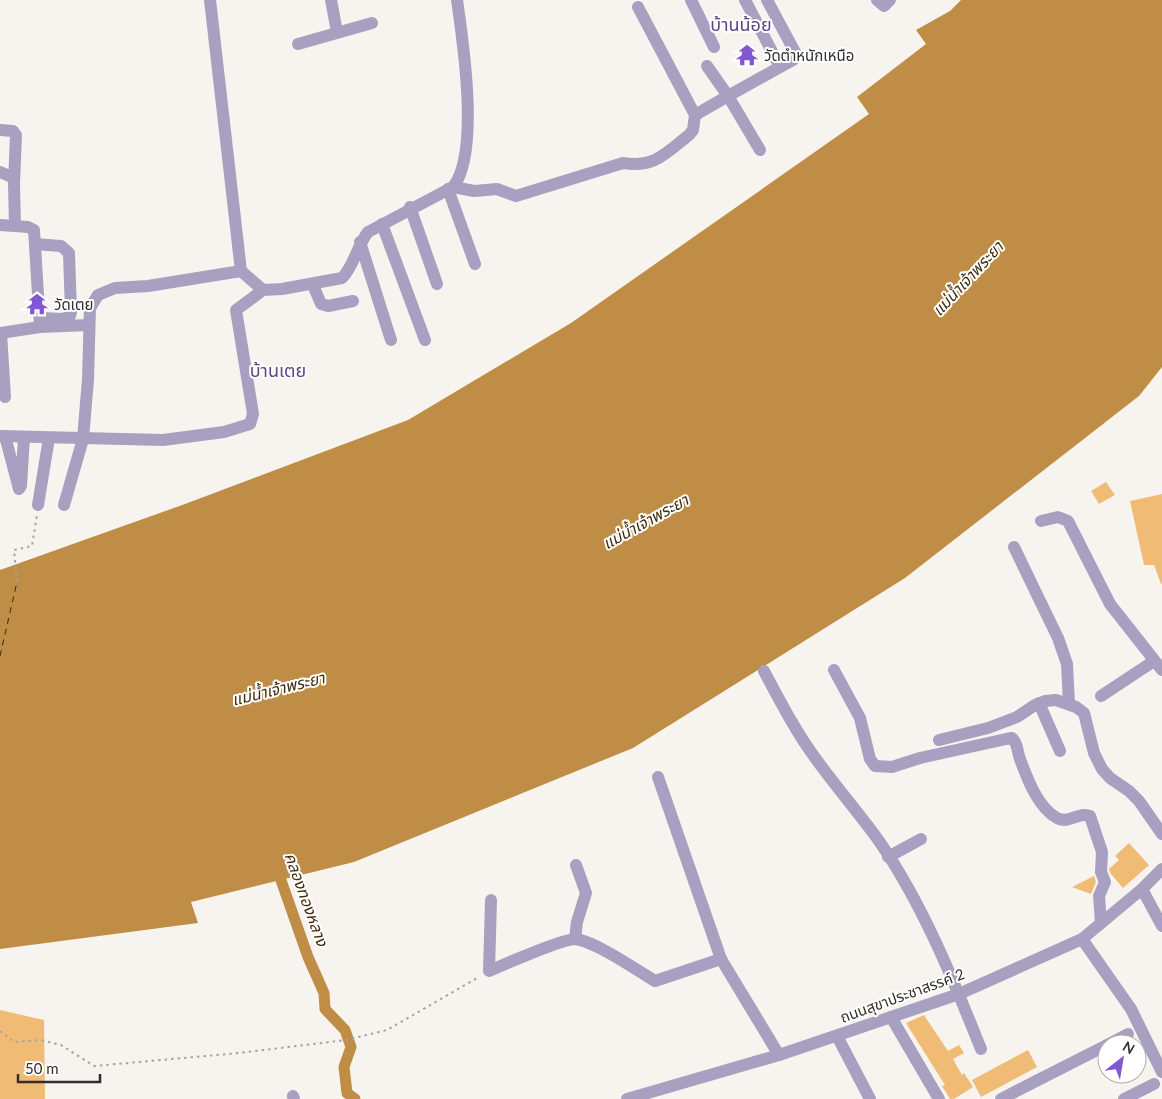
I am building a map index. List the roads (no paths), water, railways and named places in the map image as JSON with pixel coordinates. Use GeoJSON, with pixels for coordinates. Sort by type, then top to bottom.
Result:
{"type":"FeatureCollection","features":[{"type":"Feature","properties":{"kind":"street"},"geometry":{"type":"LineString","coordinates":[[210,0],[242,271],[263,290]]}},
{"type":"Feature","properties":{"kind":"street"},"geometry":{"type":"LineString","coordinates":[[332,0],[337,32]]}},
{"type":"Feature","properties":{"kind":"street"},"geometry":{"type":"LineString","coordinates":[[24,437],[21,486],[19,489],[2,436],[163,440],[224,432],[250,424],[254,414],[236,310],[263,290],[282,290],[342,278],[348,272],[360,242],[368,232],[450,188],[460,173],[464,158],[467,114],[466,83],[457,0]]}},
{"type":"Feature","properties":{"kind":"street"},"geometry":{"type":"LineString","coordinates":[[691,0],[714,47]]}},
{"type":"Feature","properties":{"kind":"street"},"geometry":{"type":"LineString","coordinates":[[745,0],[780,67]]}},
{"type":"Feature","properties":{"kind":"street"},"geometry":{"type":"LineString","coordinates":[[695,115],[794,60],[796,54],[767,0]]}},
{"type":"Feature","properties":{"kind":"street"},"geometry":{"type":"LineString","coordinates":[[878,0],[884,6],[890,0]]}},
{"type":"Feature","properties":{"kind":"street"},"geometry":{"type":"LineString","coordinates":[[450,188],[474,191],[497,188],[516,196],[623,163],[648,164],[689,135],[695,122],[695,115],[638,7]]}},
{"type":"Feature","properties":{"kind":"street"},"geometry":{"type":"LineString","coordinates":[[298,44],[372,23]]}},
{"type":"Feature","properties":{"kind":"street"},"geometry":{"type":"LineString","coordinates":[[764,35],[780,24]]}},
{"type":"Feature","properties":{"kind":"street"},"geometry":{"type":"LineString","coordinates":[[708,66],[760,150]]}},
{"type":"Feature","properties":{"kind":"street"},"geometry":{"type":"LineString","coordinates":[[0,130],[13,131],[16,135],[14,178],[15,226]]}},
{"type":"Feature","properties":{"kind":"street"},"geometry":{"type":"LineString","coordinates":[[0,172],[14,178]]}},
{"type":"Feature","properties":{"kind":"street"},"geometry":{"type":"LineString","coordinates":[[450,188],[475,264]]}},
{"type":"Feature","properties":{"kind":"street"},"geometry":{"type":"LineString","coordinates":[[410,208],[438,284]]}},
{"type":"Feature","properties":{"kind":"street"},"geometry":{"type":"LineString","coordinates":[[382,224],[425,340]]}},
{"type":"Feature","properties":{"kind":"street"},"geometry":{"type":"LineString","coordinates":[[0,226],[15,226],[32,228],[34,230],[40,323]]}},
{"type":"Feature","properties":{"kind":"street"},"geometry":{"type":"LineString","coordinates":[[360,242],[391,340]]}},
{"type":"Feature","properties":{"kind":"street"},"geometry":{"type":"LineString","coordinates":[[5,397],[1,333],[70,316],[72,312],[69,253],[61,246],[35,244]]}},
{"type":"Feature","properties":{"kind":"street"},"geometry":{"type":"LineString","coordinates":[[64,505],[84,439],[88,387],[90,308],[93,299],[115,288],[148,286],[242,271]]}},
{"type":"Feature","properties":{"kind":"street"},"geometry":{"type":"LineString","coordinates":[[313,284],[321,304],[328,306],[353,301]]}},
{"type":"Feature","properties":{"kind":"street"},"geometry":{"type":"LineString","coordinates":[[40,323],[89,325]]}},
{"type":"Feature","properties":{"kind":"street"},"geometry":{"type":"LineString","coordinates":[[38,505],[50,438]]}},
{"type":"Feature","properties":{"kind":"street"},"geometry":{"type":"LineString","coordinates":[[1041,521],[1058,517],[1068,521],[1110,604],[1158,666],[1101,696]]}},
{"type":"Feature","properties":{"kind":"street"},"geometry":{"type":"LineString","coordinates":[[1014,548],[1058,638],[1067,664],[1069,704]]}},
{"type":"Feature","properties":{"kind":"street"},"geometry":{"type":"LineString","coordinates":[[834,670],[860,718],[870,759],[875,766],[892,767],[920,758],[1006,739],[1012,738],[1016,741],[1020,758],[1039,800],[1050,813],[1063,820],[1082,814],[1090,816],[1102,852],[1101,872],[1105,882],[1099,896],[1101,923]]}},
{"type":"Feature","properties":{"kind":"street"},"geometry":{"type":"LineString","coordinates":[[764,671],[784,711],[815,758],[879,842],[888,857],[923,918],[959,994],[981,1049]]}},
{"type":"Feature","properties":{"kind":"street"},"geometry":{"type":"LineString","coordinates":[[939,740],[988,728],[1017,717],[1039,703],[1056,700],[1069,704],[1084,713],[1094,753],[1102,769],[1110,778],[1129,791],[1139,801],[1162,834]]}},
{"type":"Feature","properties":{"kind":"street"},"geometry":{"type":"LineString","coordinates":[[1039,703],[1060,751]]}},
{"type":"Feature","properties":{"kind":"street"},"geometry":{"type":"LineString","coordinates":[[658,777],[721,959],[779,1055]]}},
{"type":"Feature","properties":{"kind":"street"},"geometry":{"type":"LineString","coordinates":[[888,857],[921,839]]}},
{"type":"Feature","properties":{"kind":"street"},"geometry":{"type":"LineString","coordinates":[[575,939],[577,922],[586,893],[576,865]]}},
{"type":"Feature","properties":{"kind":"street","name":"ถนนสุขาประชาสรรค์ 2"},"geometry":{"type":"LineString","coordinates":[[627,1099],[779,1055],[959,994],[1082,939],[1142,889],[1162,869]]}},
{"type":"Feature","properties":{"kind":"street"},"geometry":{"type":"LineString","coordinates":[[1142,889],[1162,926]]}},
{"type":"Feature","properties":{"kind":"street"},"geometry":{"type":"LineString","coordinates":[[491,900],[489,971],[522,956],[575,939],[597,948],[655,981],[721,959]]}},
{"type":"Feature","properties":{"kind":"street"},"geometry":{"type":"LineString","coordinates":[[1082,939],[1131,1009],[1162,1072]]}},
{"type":"Feature","properties":{"kind":"street"},"geometry":{"type":"LineString","coordinates":[[891,1017],[939,1099]]}},
{"type":"Feature","properties":{"kind":"street"},"geometry":{"type":"LineString","coordinates":[[837,1036],[870,1099]]}},
{"type":"Feature","properties":{"kind":"street"},"geometry":{"type":"LineString","coordinates":[[1008,1097],[1097,1050]]}},
{"type":"Feature","properties":{"kind":"street"},"geometry":{"type":"LineString","coordinates":[[1124,1099],[1154,1084]]}},
{"type":"Feature","properties":{"kind":"water","name":"แม่น้ำเจ้าพระยา"},"geometry":{"type":"Polygon","coordinates":[[[961,0],[1162,0],[1162,367],[1139,396],[905,578],[633,748],[354,862],[191,902],[198,923],[0,949],[0,570],[185,504],[408,420],[571,323],[869,114],[857,97],[926,44],[916,30],[950,11],[961,0]]]}},
{"type":"Feature","properties":{"kind":"waterway","name":"คลองทองหลาง"},"geometry":{"type":"LineString","coordinates":[[276,866],[308,957],[324,993],[325,1009],[345,1030],[351,1047],[344,1067],[347,1093],[355,1099]]}},
{"type":"Feature","properties":{"kind":"place","name":"วัดตำหนักเหนือ"},"geometry":{"type":"Point","coordinates":[747,55]}},
{"type":"Feature","properties":{"kind":"place","name":"วัดเตย"},"geometry":{"type":"Point","coordinates":[37,304]}},
{"type":"Feature","properties":{"kind":"district","name":"บ้านน้อย"},"geometry":{"type":"Point","coordinates":[741,24]}},
{"type":"Feature","properties":{"kind":"district","name":"บ้านเตย"},"geometry":{"type":"Point","coordinates":[278,370]}}]}
